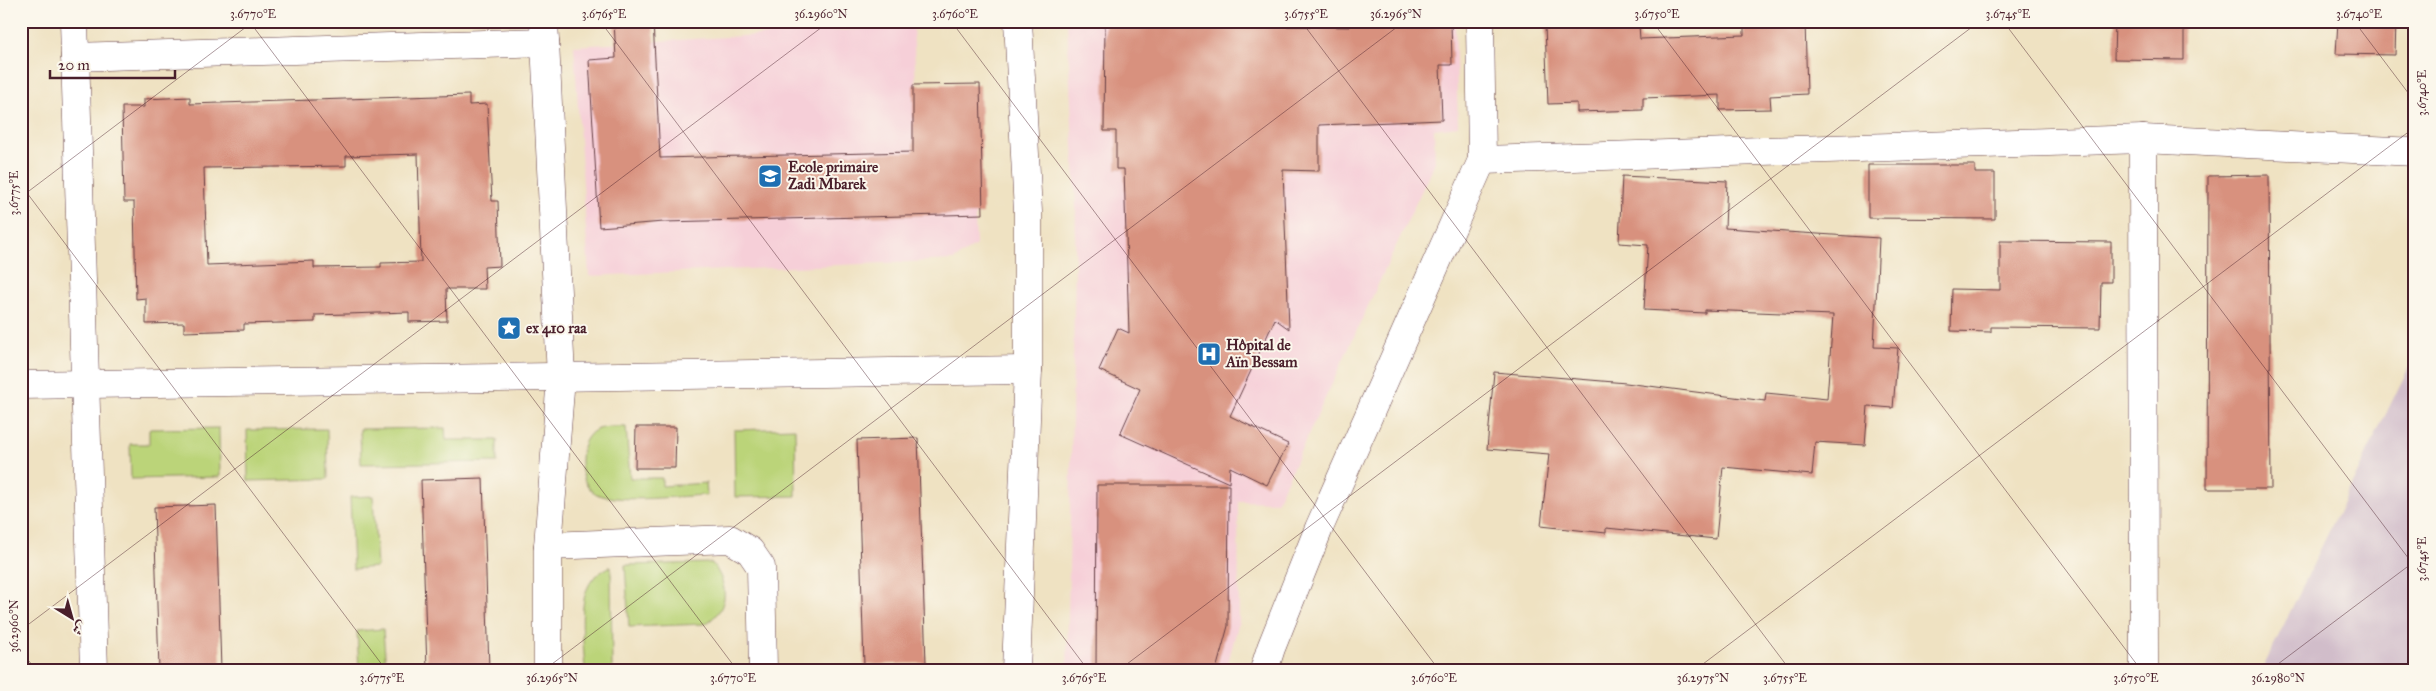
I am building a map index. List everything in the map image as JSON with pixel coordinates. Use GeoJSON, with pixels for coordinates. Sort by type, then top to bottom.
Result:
{"type":"FeatureCollection","features":[{"type":"Feature","properties":{"kind":"street"},"geometry":{"type":"LineString","coordinates":[[74,21],[94,670]]}},
{"type":"Feature","properties":{"kind":"street"},"geometry":{"type":"LineString","coordinates":[[1016,670],[1028,370],[1028,212],[1018,21]]}},
{"type":"Feature","properties":{"kind":"street"},"geometry":{"type":"LineString","coordinates":[[1264,670],[1319,528],[1482,160],[1480,21]]}},
{"type":"Feature","properties":{"kind":"street"},"geometry":{"type":"LineString","coordinates":[[75,57],[544,32],[561,377],[548,546],[548,670]]}},
{"type":"Feature","properties":{"kind":"street"},"geometry":{"type":"LineString","coordinates":[[1482,160],[2143,139],[2415,152]]}},
{"type":"Feature","properties":{"kind":"street"},"geometry":{"type":"LineString","coordinates":[[2143,139],[2144,670]]}},
{"type":"Feature","properties":{"kind":"street"},"geometry":{"type":"LineString","coordinates":[[21,385],[1028,370]]}},
{"type":"Feature","properties":{"kind":"street"},"geometry":{"type":"LineString","coordinates":[[548,546],[730,539],[737,543],[750,551],[762,567],[764,670]]}},
{"type":"Feature","properties":{"kind":"shaded area","name":"Hôpital de Aïn Bessam"},"geometry":{"type":"Polygon","coordinates":[[[1067,21],[1455,21],[1458,126],[1434,129],[1435,162],[1277,502],[1238,501],[1239,622],[1226,670],[1067,670],[1076,207],[1067,21]]]}},
{"type":"Feature","properties":{"kind":"shaded area"},"geometry":{"type":"Polygon","coordinates":[[[913,26],[916,85],[980,84],[983,214],[975,215],[976,245],[954,260],[589,276],[574,46],[913,26]]]}},
{"type":"Feature","properties":{"kind":"shaded area"},"geometry":{"type":"Polygon","coordinates":[[[2415,355],[2415,670],[2262,670],[2397,391],[2415,355]]]}},
{"type":"Feature","properties":{"kind":"green space"},"geometry":{"type":"Polygon","coordinates":[[[626,427],[630,478],[662,478],[662,486],[706,483],[707,495],[622,499],[599,495],[591,490],[582,474],[581,463],[584,443],[589,435],[596,430],[626,427]]]}},
{"type":"Feature","properties":{"kind":"green space"},"geometry":{"type":"Polygon","coordinates":[[[219,428],[220,477],[131,479],[130,444],[149,444],[149,429],[219,428]]]}},
{"type":"Feature","properties":{"kind":"green space"},"geometry":{"type":"Polygon","coordinates":[[[445,428],[446,440],[497,440],[497,462],[361,464],[360,429],[445,428]]]}},
{"type":"Feature","properties":{"kind":"green space"},"geometry":{"type":"Polygon","coordinates":[[[795,428],[796,496],[735,497],[734,430],[795,428]]]}},
{"type":"Feature","properties":{"kind":"green space"},"geometry":{"type":"Polygon","coordinates":[[[327,429],[328,479],[248,481],[247,430],[327,429]]]}},
{"type":"Feature","properties":{"kind":"green space"},"geometry":{"type":"Polygon","coordinates":[[[373,496],[377,567],[353,569],[350,497],[373,496]]]}},
{"type":"Feature","properties":{"kind":"green space"},"geometry":{"type":"Polygon","coordinates":[[[712,563],[718,571],[724,588],[723,604],[713,618],[705,624],[629,627],[625,565],[712,563]]]}},
{"type":"Feature","properties":{"kind":"green space"},"geometry":{"type":"Polygon","coordinates":[[[611,566],[612,670],[585,670],[582,616],[585,595],[592,580],[611,566]]]}},
{"type":"Feature","properties":{"kind":"green space"},"geometry":{"type":"Polygon","coordinates":[[[383,629],[386,670],[359,670],[357,631],[383,629]]]}},
{"type":"Feature","properties":{"kind":"building"},"geometry":{"type":"Polygon","coordinates":[[[614,21],[653,21],[660,158],[913,152],[913,85],[980,84],[983,214],[664,222],[599,227],[589,60],[616,58],[614,21]]]}},
{"type":"Feature","properties":{"kind":"building"},"geometry":{"type":"Polygon","coordinates":[[[1105,21],[1283,21],[1283,26],[1349,27],[1349,21],[1451,21],[1452,65],[1440,65],[1442,120],[1319,125],[1319,171],[1283,170],[1289,329],[1275,319],[1230,416],[1288,444],[1267,485],[1230,467],[1229,483],[1120,434],[1140,389],[1099,370],[1118,328],[1129,333],[1124,169],[1116,169],[1116,131],[1104,131],[1105,21]]]}},
{"type":"Feature","properties":{"kind":"building"},"geometry":{"type":"Polygon","coordinates":[[[1558,21],[1610,21],[1610,26],[1639,25],[1640,39],[1744,35],[1744,21],[1805,21],[1807,94],[1770,96],[1771,109],[1720,110],[1720,95],[1643,98],[1643,110],[1577,112],[1577,103],[1548,104],[1545,25],[1558,25],[1558,21]]]}},
{"type":"Feature","properties":{"kind":"building"},"geometry":{"type":"Polygon","coordinates":[[[2115,21],[2184,21],[2184,60],[2114,59],[2115,21]]]}},
{"type":"Feature","properties":{"kind":"building"},"geometry":{"type":"Polygon","coordinates":[[[2338,21],[2396,21],[2395,55],[2336,54],[2338,21]]]}},
{"type":"Feature","properties":{"kind":"building"},"geometry":{"type":"Polygon","coordinates":[[[469,95],[469,105],[487,104],[492,201],[498,201],[500,266],[484,267],[485,289],[446,289],[447,321],[409,322],[409,312],[315,315],[315,322],[244,324],[244,330],[184,332],[184,323],[146,324],[146,298],[136,299],[134,202],[124,202],[122,107],[144,107],[144,99],[190,97],[190,104],[469,95]],[[418,154],[346,156],[346,166],[204,168],[207,265],[314,261],[314,268],[381,267],[381,263],[421,262],[418,154]]]}},
{"type":"Feature","properties":{"kind":"building"},"geometry":{"type":"Polygon","coordinates":[[[1868,165],[1975,165],[1975,173],[1995,173],[1995,219],[1868,218],[1868,165]]]}},
{"type":"Feature","properties":{"kind":"building"},"geometry":{"type":"Polygon","coordinates":[[[2269,175],[2271,489],[2207,489],[2208,176],[2269,175]]]}},
{"type":"Feature","properties":{"kind":"building"},"geometry":{"type":"Polygon","coordinates":[[[1622,176],[1727,181],[1725,228],[1879,238],[1874,347],[1898,348],[1893,408],[1868,406],[1865,445],[1815,442],[1812,475],[1723,467],[1716,539],[1606,528],[1606,533],[1541,526],[1549,454],[1487,449],[1494,372],[1626,383],[1765,401],[1766,393],[1827,399],[1833,315],[1705,310],[1705,313],[1644,310],[1648,245],[1619,243],[1622,176]]]}},
{"type":"Feature","properties":{"kind":"building"},"geometry":{"type":"Polygon","coordinates":[[[2000,241],[2111,242],[2111,282],[2101,282],[2100,328],[1991,327],[1991,332],[1951,331],[1952,289],[2000,290],[2000,241]]]}},
{"type":"Feature","properties":{"kind":"building"},"geometry":{"type":"Polygon","coordinates":[[[636,427],[676,427],[675,468],[635,468],[636,427]]]}},
{"type":"Feature","properties":{"kind":"building"},"geometry":{"type":"Polygon","coordinates":[[[918,438],[926,663],[864,665],[857,440],[918,438]]]}},
{"type":"Feature","properties":{"kind":"building"},"geometry":{"type":"Polygon","coordinates":[[[483,478],[489,670],[427,670],[421,480],[483,478]]]}},
{"type":"Feature","properties":{"kind":"building"},"geometry":{"type":"Polygon","coordinates":[[[1097,485],[1229,485],[1228,626],[1216,670],[1096,670],[1097,485]]]}},
{"type":"Feature","properties":{"kind":"building"},"geometry":{"type":"Polygon","coordinates":[[[216,505],[221,670],[159,670],[154,507],[216,505]]]}},
{"type":"Feature","properties":{"kind":"place","name":"Ecole primaire Zadi Mbarek"},"geometry":{"type":"Point","coordinates":[770,176]}},
{"type":"Feature","properties":{"kind":"place","name":"ex 410 raa"},"geometry":{"type":"Point","coordinates":[509,328]}},
{"type":"Feature","properties":{"kind":"place","name":"Hôpital de Aïn Bessam"},"geometry":{"type":"Point","coordinates":[1209,354]}}]}
